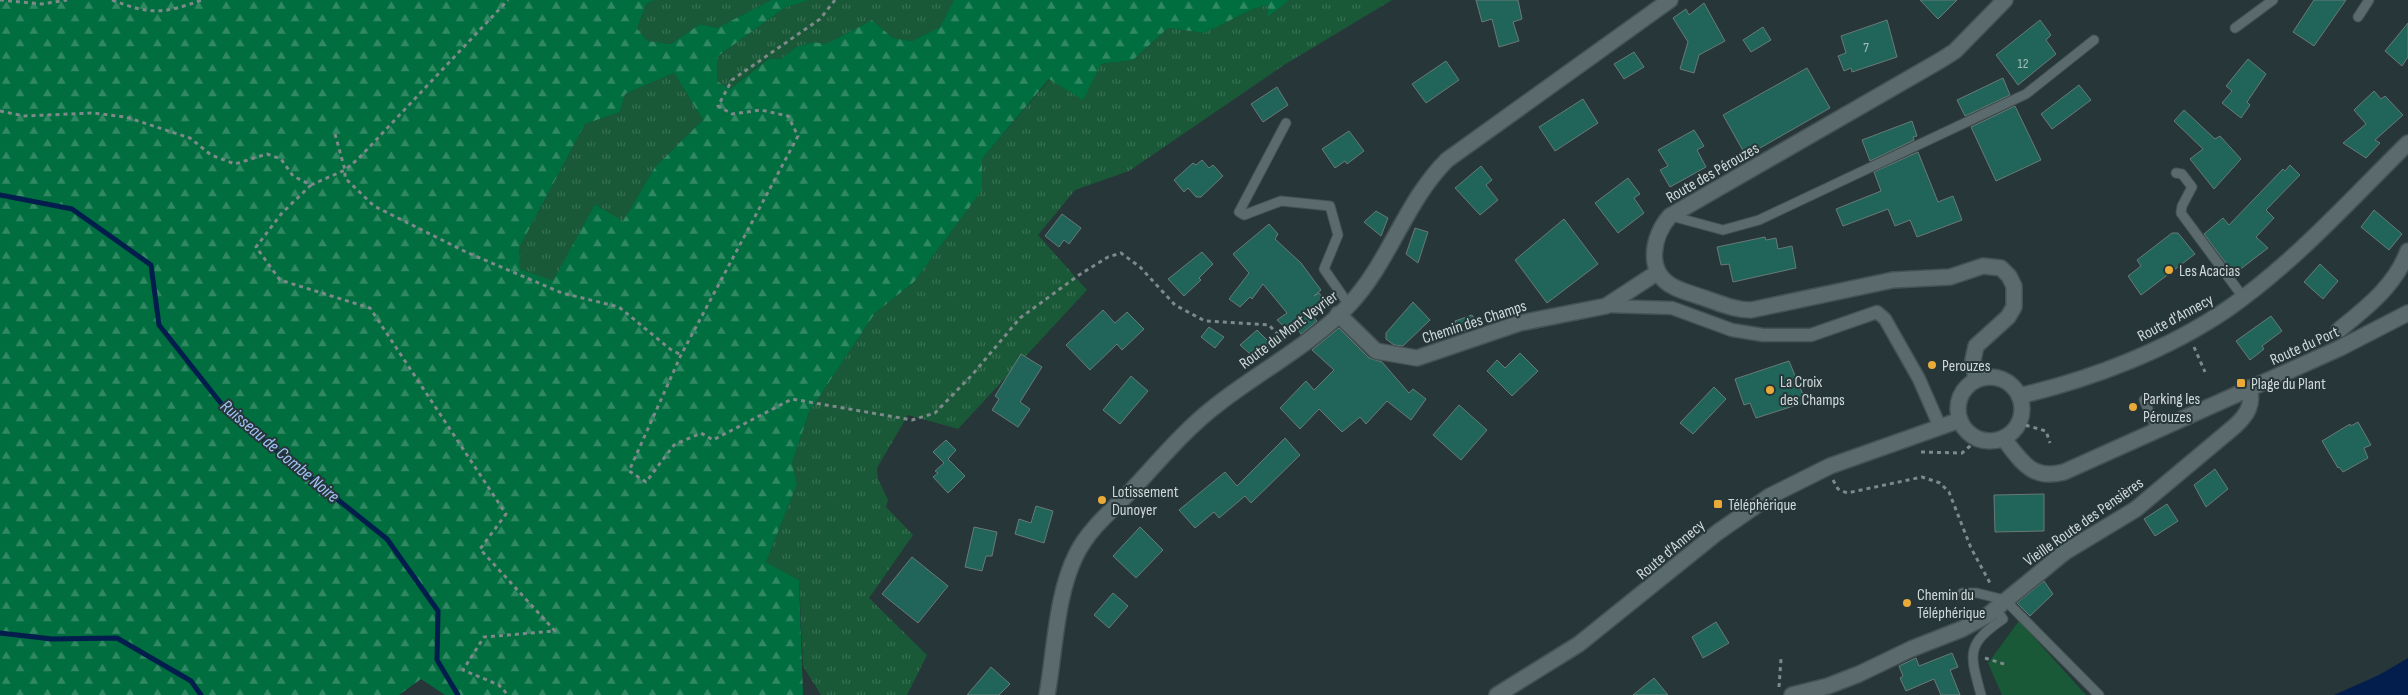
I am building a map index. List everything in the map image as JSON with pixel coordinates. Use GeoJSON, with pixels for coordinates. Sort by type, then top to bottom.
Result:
{"type":"FeatureCollection","features":[{"type":"Feature","properties":{"kind":"street","name":"Route du Mont Veyrier"},"geometry":{"type":"LineString","coordinates":[[1047,695],[1067,579],[1083,543],[1104,518],[1197,421],[1255,376],[1296,348],[1343,310],[1372,278],[1422,189],[1447,160],[1670,0]]}},
{"type":"Feature","properties":{"kind":"street","name":"Route des Pérouzes"},"geometry":{"type":"LineString","coordinates":[[1658,272],[1654,252],[1656,237],[1661,226],[1670,216],[1955,51],[2005,0]]}},
{"type":"Feature","properties":{"kind":"street","name":"Route d'Annecy"},"geometry":{"type":"LineString","coordinates":[[2019,396],[2056,387],[2146,353],[2200,325],[2243,297],[2288,260],[2408,143]]}},
{"type":"Feature","properties":{"kind":"street"},"geometry":{"type":"LineString","coordinates":[[2339,330],[2376,299],[2402,266],[2408,251]]}},
{"type":"Feature","properties":{"kind":"street"},"geometry":{"type":"LineString","coordinates":[[1658,272],[1673,287],[1739,310],[1751,310],[1893,280],[1940,279],[1983,266],[2001,268],[2014,286],[2014,307],[2008,317],[1976,346],[1973,360],[1976,380]]}},
{"type":"Feature","properties":{"kind":"street","name":"Chemin des Champs"},"geometry":{"type":"LineString","coordinates":[[1606,306],[1658,272]]}},
{"type":"Feature","properties":{"kind":"street","name":"Chemin des Champs"},"geometry":{"type":"LineString","coordinates":[[1343,310],[1376,351],[1417,358],[1520,323],[1606,306],[1672,308],[1732,330],[1763,335],[1811,335],[1877,312],[1885,319],[1919,379],[1940,427]]}},
{"type":"Feature","properties":{"kind":"street","name":"Route du Port"},"geometry":{"type":"LineString","coordinates":[[2003,438],[2027,467],[2034,472],[2050,475],[2073,469],[2340,348],[2408,313]]}},
{"type":"Feature","properties":{"kind":"street"},"geometry":{"type":"LineString","coordinates":[[1990,377],[2001,379],[2013,387],[2019,396],[2022,406],[2018,423],[2011,433],[2003,438],[1989,441],[1975,437],[1966,430],[1960,420],[1958,410],[1960,399],[1965,389],[1976,380],[1990,377]]}},
{"type":"Feature","properties":{"kind":"street","name":"Vieille Route des Pensières"},"geometry":{"type":"LineString","coordinates":[[1792,695],[1828,686],[1859,674],[1911,649],[1962,629],[2001,604],[2065,552],[2136,509],[2235,426],[2247,412],[2252,398],[2249,388]]}},
{"type":"Feature","properties":{"kind":"street","name":"Route d'Annecy"},"geometry":{"type":"LineString","coordinates":[[1497,695],[1579,644],[1718,532],[1770,496],[1830,466],[1960,420]]}},
{"type":"Feature","properties":{"kind":"lane"},"geometry":{"type":"LineString","coordinates":[[2234,28],[2273,0]]}},
{"type":"Feature","properties":{"kind":"lane"},"geometry":{"type":"LineString","coordinates":[[2358,17],[2369,0]]}},
{"type":"Feature","properties":{"kind":"lane"},"geometry":{"type":"LineString","coordinates":[[1670,216],[1722,230],[1759,220],[2026,94],[2094,40]]}},
{"type":"Feature","properties":{"kind":"lane"},"geometry":{"type":"LineString","coordinates":[[1286,123],[1239,212],[1244,216],[1281,201],[1330,206],[1338,235],[1324,269],[1343,310]]}},
{"type":"Feature","properties":{"kind":"lane"},"geometry":{"type":"LineString","coordinates":[[2176,173],[2182,174],[2192,188],[2182,206],[2181,213],[2243,297]]}},
{"type":"Feature","properties":{"kind":"lane"},"geometry":{"type":"LineString","coordinates":[[2144,400],[2158,430]]}},
{"type":"Feature","properties":{"kind":"lane"},"geometry":{"type":"LineString","coordinates":[[1962,593],[1977,593],[2001,604],[2099,695]]}},
{"type":"Feature","properties":{"kind":"lane"},"geometry":{"type":"LineString","coordinates":[[1981,695],[1972,661],[1974,646],[1984,632],[2004,619],[2001,604]]}},
{"type":"Feature","properties":{"kind":"path"},"geometry":{"type":"LineString","coordinates":[[0,0],[42,4],[67,0]]}},
{"type":"Feature","properties":{"kind":"path"},"geometry":{"type":"LineString","coordinates":[[112,0],[155,13],[174,10],[202,0]]}},
{"type":"Feature","properties":{"kind":"path"},"geometry":{"type":"LineString","coordinates":[[508,0],[372,145],[345,170],[312,185],[282,213],[256,247],[280,280],[370,308],[506,514],[480,549],[555,631],[484,637],[463,670],[499,685],[508,695]]}},
{"type":"Feature","properties":{"kind":"path"},"geometry":{"type":"LineString","coordinates":[[835,0],[820,20],[732,80],[718,106],[732,114],[761,110],[788,116],[798,136],[681,355],[629,471],[646,482],[674,445],[701,432],[713,440],[792,400],[912,420],[935,413],[972,375],[1020,318],[1080,274],[1108,257],[1121,253],[1140,266],[1175,306],[1205,321],[1269,326],[1279,337],[1296,348]]}},
{"type":"Feature","properties":{"kind":"path"},"geometry":{"type":"LineString","coordinates":[[0,111],[24,116],[93,113],[126,117],[190,138],[211,155],[235,164],[267,154],[281,159],[293,176],[312,185]]}},
{"type":"Feature","properties":{"kind":"path"},"geometry":{"type":"LineString","coordinates":[[335,134],[345,170],[345,178],[374,206],[466,252],[562,293],[619,307],[670,350],[681,355]]}},
{"type":"Feature","properties":{"kind":"path"},"geometry":{"type":"LineString","coordinates":[[2199,358],[2205,372]]}},
{"type":"Feature","properties":{"kind":"path"},"geometry":{"type":"LineString","coordinates":[[2018,423],[2046,431],[2050,443]]}},
{"type":"Feature","properties":{"kind":"path"},"geometry":{"type":"LineString","coordinates":[[1918,452],[1962,453],[1970,446],[1975,437]]}},
{"type":"Feature","properties":{"kind":"path"},"geometry":{"type":"LineString","coordinates":[[1826,482],[1841,476]]}},
{"type":"Feature","properties":{"kind":"path"},"geometry":{"type":"LineString","coordinates":[[1832,479],[1838,489],[1847,493],[1922,477],[1940,483],[1948,492],[1970,548],[2001,604]]}},
{"type":"Feature","properties":{"kind":"path"},"geometry":{"type":"LineString","coordinates":[[1973,654],[2004,664]]}},
{"type":"Feature","properties":{"kind":"path"},"geometry":{"type":"LineString","coordinates":[[1778,695],[1781,659]]}},
{"type":"Feature","properties":{"kind":"green space"},"geometry":{"type":"Polygon","coordinates":[[[0,0],[655,0],[646,4],[637,29],[648,41],[671,44],[700,24],[717,28],[771,0],[810,0],[786,7],[718,56],[717,81],[730,89],[768,59],[781,59],[796,47],[813,42],[826,44],[872,20],[893,38],[912,41],[940,27],[954,0],[1287,0],[1287,2],[1267,17],[1268,5],[1253,9],[1204,33],[1168,28],[1133,60],[1101,64],[1083,100],[1049,79],[982,159],[982,190],[914,282],[875,313],[809,412],[792,463],[797,484],[766,562],[799,580],[803,695],[445,695],[421,679],[399,695],[0,695],[0,0]],[[674,73],[625,94],[620,112],[585,124],[519,248],[520,269],[553,281],[595,204],[623,221],[655,167],[703,120],[674,73]]]}},
{"type":"Feature","properties":{"kind":"green space"},"geometry":{"type":"Polygon","coordinates":[[[655,0],[771,0],[717,28],[700,24],[671,44],[648,41],[637,29],[646,4],[655,0]]]}},
{"type":"Feature","properties":{"kind":"green space"},"geometry":{"type":"Polygon","coordinates":[[[810,0],[954,0],[940,27],[912,41],[893,38],[872,20],[826,44],[813,42],[796,47],[781,59],[767,59],[730,89],[717,81],[718,56],[786,7],[810,0]]]}},
{"type":"Feature","properties":{"kind":"green space"},"geometry":{"type":"Polygon","coordinates":[[[1287,0],[1392,0],[1284,65],[1129,171],[1075,190],[1038,235],[1087,290],[958,429],[908,415],[877,468],[878,479],[888,500],[886,507],[913,535],[869,598],[927,655],[907,695],[821,695],[803,666],[799,580],[766,562],[797,484],[792,463],[809,412],[875,313],[914,282],[982,190],[982,159],[1050,79],[1101,64],[1133,60],[1168,28],[1204,33],[1253,9],[1268,5],[1267,16],[1287,2],[1287,0]]]}},
{"type":"Feature","properties":{"kind":"green space"},"geometry":{"type":"Polygon","coordinates":[[[674,73],[703,120],[655,167],[623,221],[595,204],[553,282],[520,269],[519,248],[585,124],[620,112],[625,94],[674,73]]]}},
{"type":"Feature","properties":{"kind":"green space"},"geometry":{"type":"Polygon","coordinates":[[[2019,621],[2086,695],[2002,695],[1988,663],[2019,621]]]}},
{"type":"Feature","properties":{"kind":"water"},"geometry":{"type":"Polygon","coordinates":[[[2408,658],[2408,695],[2334,695],[2379,675],[2408,658]]]}},
{"type":"Feature","properties":{"kind":"building"},"geometry":{"type":"Polygon","coordinates":[[[1476,0],[1518,0],[1522,19],[1513,22],[1519,41],[1499,47],[1492,19],[1482,22],[1476,0]]]}},
{"type":"Feature","properties":{"kind":"building"},"geometry":{"type":"Polygon","coordinates":[[[1920,0],[1957,0],[1938,19],[1920,0]]]}},
{"type":"Feature","properties":{"kind":"building"},"geometry":{"type":"Polygon","coordinates":[[[2314,0],[2346,0],[2314,46],[2293,32],[2314,0]]]}},
{"type":"Feature","properties":{"kind":"building"},"geometry":{"type":"Polygon","coordinates":[[[1704,3],[1725,41],[1699,55],[1694,73],[1680,69],[1688,42],[1673,18],[1686,9],[1689,15],[1704,3]]]}},
{"type":"Feature","properties":{"kind":"building"},"geometry":{"type":"Polygon","coordinates":[[[1887,20],[1897,57],[1852,72],[1851,68],[1844,71],[1838,56],[1846,53],[1841,36],[1887,20]]]}},
{"type":"Feature","properties":{"kind":"building"},"geometry":{"type":"Polygon","coordinates":[[[2040,20],[2051,35],[2046,40],[2056,54],[2018,85],[1996,55],[2040,20]]]}},
{"type":"Feature","properties":{"kind":"building"},"geometry":{"type":"Polygon","coordinates":[[[2408,23],[2408,57],[2402,66],[2385,51],[2408,23]]]}},
{"type":"Feature","properties":{"kind":"building"},"geometry":{"type":"Polygon","coordinates":[[[1763,27],[1771,40],[1751,52],[1743,40],[1763,27]]]}},
{"type":"Feature","properties":{"kind":"building"},"geometry":{"type":"Polygon","coordinates":[[[1634,52],[1644,67],[1624,79],[1614,64],[1634,52]]]}},
{"type":"Feature","properties":{"kind":"building"},"geometry":{"type":"Polygon","coordinates":[[[2248,59],[2266,74],[2247,102],[2250,105],[2241,118],[2222,103],[2232,91],[2226,86],[2248,59]]]}},
{"type":"Feature","properties":{"kind":"building"},"geometry":{"type":"Polygon","coordinates":[[[1446,61],[1459,80],[1426,103],[1412,84],[1446,61]]]}},
{"type":"Feature","properties":{"kind":"building"},"geometry":{"type":"Polygon","coordinates":[[[1807,68],[1830,108],[1746,156],[1723,115],[1807,68]]]}},
{"type":"Feature","properties":{"kind":"building"},"geometry":{"type":"Polygon","coordinates":[[[2003,78],[2010,95],[1965,116],[1957,100],[2003,78]]]}},
{"type":"Feature","properties":{"kind":"building"},"geometry":{"type":"Polygon","coordinates":[[[2079,85],[2091,100],[2052,129],[2041,114],[2079,85]]]}},
{"type":"Feature","properties":{"kind":"building"},"geometry":{"type":"Polygon","coordinates":[[[1277,87],[1288,105],[1263,122],[1251,104],[1277,87]]]}},
{"type":"Feature","properties":{"kind":"building"},"geometry":{"type":"Polygon","coordinates":[[[2374,91],[2381,99],[2385,96],[2403,115],[2375,140],[2380,143],[2366,158],[2343,143],[2366,124],[2354,110],[2374,91]]]}},
{"type":"Feature","properties":{"kind":"building"},"geometry":{"type":"Polygon","coordinates":[[[1583,99],[1598,123],[1555,151],[1539,127],[1583,99]]]}},
{"type":"Feature","properties":{"kind":"building"},"geometry":{"type":"Polygon","coordinates":[[[2015,106],[2041,160],[1996,181],[1971,127],[2015,106]]]}},
{"type":"Feature","properties":{"kind":"building"},"geometry":{"type":"Polygon","coordinates":[[[2184,110],[2215,139],[2220,136],[2241,159],[2214,189],[2190,159],[2203,149],[2174,121],[2184,110]]]}},
{"type":"Feature","properties":{"kind":"building"},"geometry":{"type":"Polygon","coordinates":[[[1912,121],[1917,136],[1913,137],[1914,140],[1870,161],[1862,140],[1912,121]]]}},
{"type":"Feature","properties":{"kind":"building"},"geometry":{"type":"Polygon","coordinates":[[[1694,130],[1704,146],[1697,150],[1706,167],[1670,187],[1660,170],[1668,166],[1658,150],[1694,130]]]}},
{"type":"Feature","properties":{"kind":"building"},"geometry":{"type":"Polygon","coordinates":[[[1349,131],[1364,151],[1347,164],[1345,161],[1335,168],[1322,149],[1349,131]]]}},
{"type":"Feature","properties":{"kind":"building"},"geometry":{"type":"Polygon","coordinates":[[[1918,152],[1938,202],[1953,196],[1962,220],[1917,237],[1910,220],[1895,226],[1888,209],[1843,226],[1836,209],[1881,191],[1874,172],[1918,152]]]}},
{"type":"Feature","properties":{"kind":"building"},"geometry":{"type":"Polygon","coordinates":[[[1202,160],[1209,168],[1213,165],[1223,176],[1201,197],[1196,197],[1188,188],[1184,192],[1174,180],[1193,163],[1196,165],[1202,160]]]}},
{"type":"Feature","properties":{"kind":"building"},"geometry":{"type":"Polygon","coordinates":[[[2290,165],[2300,175],[2266,210],[2274,218],[2256,237],[2268,248],[2234,274],[2204,234],[2223,218],[2229,225],[2283,169],[2285,171],[2290,165]]]}},
{"type":"Feature","properties":{"kind":"building"},"geometry":{"type":"Polygon","coordinates":[[[1481,166],[1492,180],[1486,185],[1498,200],[1480,215],[1455,188],[1481,166]]]}},
{"type":"Feature","properties":{"kind":"building"},"geometry":{"type":"Polygon","coordinates":[[[1628,178],[1640,194],[1634,198],[1644,213],[1618,233],[1595,203],[1628,178]]]}},
{"type":"Feature","properties":{"kind":"building"},"geometry":{"type":"Polygon","coordinates":[[[2374,210],[2402,234],[2389,250],[2361,227],[2374,210]]]}},
{"type":"Feature","properties":{"kind":"building"},"geometry":{"type":"Polygon","coordinates":[[[1376,211],[1388,218],[1381,236],[1364,222],[1376,211]]]}},
{"type":"Feature","properties":{"kind":"building"},"geometry":{"type":"Polygon","coordinates":[[[1062,214],[1081,228],[1069,244],[1064,240],[1059,247],[1045,236],[1062,214]]]}},
{"type":"Feature","properties":{"kind":"building"},"geometry":{"type":"Polygon","coordinates":[[[1564,219],[1598,264],[1547,303],[1515,260],[1564,219]]]}},
{"type":"Feature","properties":{"kind":"building"},"geometry":{"type":"Polygon","coordinates":[[[1269,224],[1278,234],[1275,239],[1301,263],[1321,290],[1314,296],[1319,293],[1323,298],[1309,312],[1317,321],[1301,334],[1295,325],[1289,331],[1277,320],[1287,313],[1263,284],[1252,299],[1250,297],[1240,307],[1229,299],[1249,273],[1233,254],[1269,224]]]}},
{"type":"Feature","properties":{"kind":"building"},"geometry":{"type":"Polygon","coordinates":[[[1415,228],[1428,232],[1418,263],[1406,254],[1415,228]]]}},
{"type":"Feature","properties":{"kind":"building"},"geometry":{"type":"Polygon","coordinates":[[[2172,233],[2178,233],[2195,254],[2141,295],[2128,276],[2141,266],[2137,260],[2172,233]]]}},
{"type":"Feature","properties":{"kind":"building"},"geometry":{"type":"Polygon","coordinates":[[[1765,237],[1766,240],[1776,238],[1778,249],[1792,246],[1796,268],[1733,282],[1729,264],[1721,265],[1717,247],[1765,237]]]}},
{"type":"Feature","properties":{"kind":"building"},"geometry":{"type":"Polygon","coordinates":[[[1202,252],[1213,264],[1199,278],[1201,280],[1184,296],[1168,279],[1202,252]]]}},
{"type":"Feature","properties":{"kind":"building"},"geometry":{"type":"Polygon","coordinates":[[[2320,264],[2338,281],[2323,299],[2304,282],[2320,264]]]}},
{"type":"Feature","properties":{"kind":"building"},"geometry":{"type":"Polygon","coordinates":[[[1413,302],[1430,320],[1403,346],[1394,345],[1386,339],[1386,333],[1413,302]]]}},
{"type":"Feature","properties":{"kind":"building"},"geometry":{"type":"Polygon","coordinates":[[[1103,310],[1115,323],[1127,312],[1144,329],[1122,350],[1117,344],[1090,370],[1066,345],[1103,310]]]}},
{"type":"Feature","properties":{"kind":"building"},"geometry":{"type":"Polygon","coordinates":[[[1472,315],[1479,326],[1459,333],[1455,321],[1472,315]]]}},
{"type":"Feature","properties":{"kind":"building"},"geometry":{"type":"Polygon","coordinates":[[[2271,316],[2282,331],[2262,346],[2264,349],[2250,360],[2236,341],[2271,316]]]}},
{"type":"Feature","properties":{"kind":"building"},"geometry":{"type":"Polygon","coordinates":[[[1209,327],[1224,337],[1215,348],[1201,337],[1209,327]]]}},
{"type":"Feature","properties":{"kind":"building"},"geometry":{"type":"Polygon","coordinates":[[[1339,328],[1369,358],[1382,362],[1409,393],[1413,389],[1426,399],[1411,420],[1387,401],[1366,424],[1360,417],[1342,432],[1319,409],[1300,429],[1280,408],[1306,381],[1314,390],[1334,370],[1312,350],[1339,328]]]}},
{"type":"Feature","properties":{"kind":"building"},"geometry":{"type":"Polygon","coordinates":[[[1257,330],[1273,346],[1258,361],[1240,345],[1257,330]]]}},
{"type":"Feature","properties":{"kind":"building"},"geometry":{"type":"Polygon","coordinates":[[[1520,353],[1538,371],[1512,396],[1487,371],[1497,360],[1505,368],[1520,353]]]}},
{"type":"Feature","properties":{"kind":"building"},"geometry":{"type":"Polygon","coordinates":[[[1021,354],[1042,367],[1020,402],[1030,409],[1018,427],[992,410],[999,399],[995,396],[1021,354]]]}},
{"type":"Feature","properties":{"kind":"building","name":"La Croix des Champs"},"geometry":{"type":"Polygon","coordinates":[[[1789,361],[1806,402],[1756,418],[1750,403],[1744,405],[1735,379],[1789,361]]]}},
{"type":"Feature","properties":{"kind":"building"},"geometry":{"type":"Polygon","coordinates":[[[1131,376],[1148,391],[1120,424],[1103,410],[1131,376]]]}},
{"type":"Feature","properties":{"kind":"building"},"geometry":{"type":"Polygon","coordinates":[[[1714,387],[1726,399],[1693,434],[1680,423],[1714,387]]]}},
{"type":"Feature","properties":{"kind":"building"},"geometry":{"type":"Polygon","coordinates":[[[1459,405],[1487,430],[1461,460],[1433,435],[1459,405]]]}},
{"type":"Feature","properties":{"kind":"building"},"geometry":{"type":"Polygon","coordinates":[[[2358,422],[2371,445],[2364,448],[2368,458],[2343,472],[2338,468],[2322,441],[2350,424],[2351,426],[2358,422]]]}},
{"type":"Feature","properties":{"kind":"building"},"geometry":{"type":"Polygon","coordinates":[[[1285,438],[1300,455],[1251,503],[1245,496],[1219,518],[1214,512],[1195,528],[1179,510],[1225,472],[1237,486],[1285,438]]]}},
{"type":"Feature","properties":{"kind":"building"},"geometry":{"type":"Polygon","coordinates":[[[946,440],[956,450],[948,459],[965,476],[948,493],[933,477],[938,473],[935,471],[944,463],[933,452],[946,440]]]}},
{"type":"Feature","properties":{"kind":"building"},"geometry":{"type":"Polygon","coordinates":[[[2215,469],[2228,489],[2206,507],[2194,485],[2215,469]]]}},
{"type":"Feature","properties":{"kind":"building"},"geometry":{"type":"Polygon","coordinates":[[[2044,494],[2044,531],[1995,532],[1994,495],[2044,494]]]}},
{"type":"Feature","properties":{"kind":"building"},"geometry":{"type":"Polygon","coordinates":[[[2167,504],[2178,521],[2155,536],[2144,519],[2167,504]]]}},
{"type":"Feature","properties":{"kind":"building"},"geometry":{"type":"Polygon","coordinates":[[[1036,506],[1053,511],[1044,543],[1015,534],[1019,519],[1031,523],[1036,506]]]}},
{"type":"Feature","properties":{"kind":"building"},"geometry":{"type":"Polygon","coordinates":[[[974,527],[997,532],[992,556],[986,556],[982,571],[965,567],[974,527]]]}},
{"type":"Feature","properties":{"kind":"building"},"geometry":{"type":"Polygon","coordinates":[[[1140,527],[1163,550],[1136,578],[1113,556],[1140,527]]]}},
{"type":"Feature","properties":{"kind":"building"},"geometry":{"type":"Polygon","coordinates":[[[912,557],[948,586],[918,623],[882,594],[912,557]]]}},
{"type":"Feature","properties":{"kind":"building"},"geometry":{"type":"Polygon","coordinates":[[[2044,581],[2053,594],[2030,616],[2017,603],[2044,581]]]}},
{"type":"Feature","properties":{"kind":"building"},"geometry":{"type":"Polygon","coordinates":[[[1113,593],[1128,606],[1109,628],[1094,615],[1113,593]]]}},
{"type":"Feature","properties":{"kind":"building"},"geometry":{"type":"Polygon","coordinates":[[[1716,622],[1729,643],[1703,658],[1692,637],[1716,622]]]}},
{"type":"Feature","properties":{"kind":"building"},"geometry":{"type":"Polygon","coordinates":[[[1952,653],[1958,667],[1950,670],[1960,695],[1941,695],[1934,679],[1906,691],[1900,678],[1903,676],[1899,666],[1916,658],[1919,666],[1952,653]]]}},
{"type":"Feature","properties":{"kind":"building"},"geometry":{"type":"Polygon","coordinates":[[[991,667],[1010,684],[999,695],[967,695],[991,667]]]}},
{"type":"Feature","properties":{"kind":"building"},"geometry":{"type":"Polygon","coordinates":[[[1654,678],[1668,695],[1633,695],[1654,678]]]}},
{"type":"Feature","properties":{"kind":"waterway","name":"Ruisseau de Combe Noire"},"geometry":{"type":"LineString","coordinates":[[0,195],[72,209],[151,265],[159,325],[227,411],[387,539],[438,611],[437,660],[458,695]]}},
{"type":"Feature","properties":{"kind":"waterway"},"geometry":{"type":"LineString","coordinates":[[0,633],[52,639],[117,638],[191,681],[201,695]]}},
{"type":"Feature","properties":{"kind":"place","name":"Les Acacias"},"geometry":{"type":"Point","coordinates":[2169,270]}},
{"type":"Feature","properties":{"kind":"place","name":"Perouzes"},"geometry":{"type":"Point","coordinates":[1932,365]}},
{"type":"Feature","properties":{"kind":"place","name":"Plage du Plant"},"geometry":{"type":"Point","coordinates":[2241,383]}},
{"type":"Feature","properties":{"kind":"place","name":"La Croix des Champs"},"geometry":{"type":"Point","coordinates":[1770,390]}},
{"type":"Feature","properties":{"kind":"place","name":"Parking les Pérouzes"},"geometry":{"type":"Point","coordinates":[2133,407]}},
{"type":"Feature","properties":{"kind":"place","name":"Lotissement Dunoyer"},"geometry":{"type":"Point","coordinates":[1102,500]}},
{"type":"Feature","properties":{"kind":"place","name":"Téléphérique"},"geometry":{"type":"Point","coordinates":[1718,504]}},
{"type":"Feature","properties":{"kind":"place","name":"Chemin du Téléphérique"},"geometry":{"type":"Point","coordinates":[1907,603]}}]}
